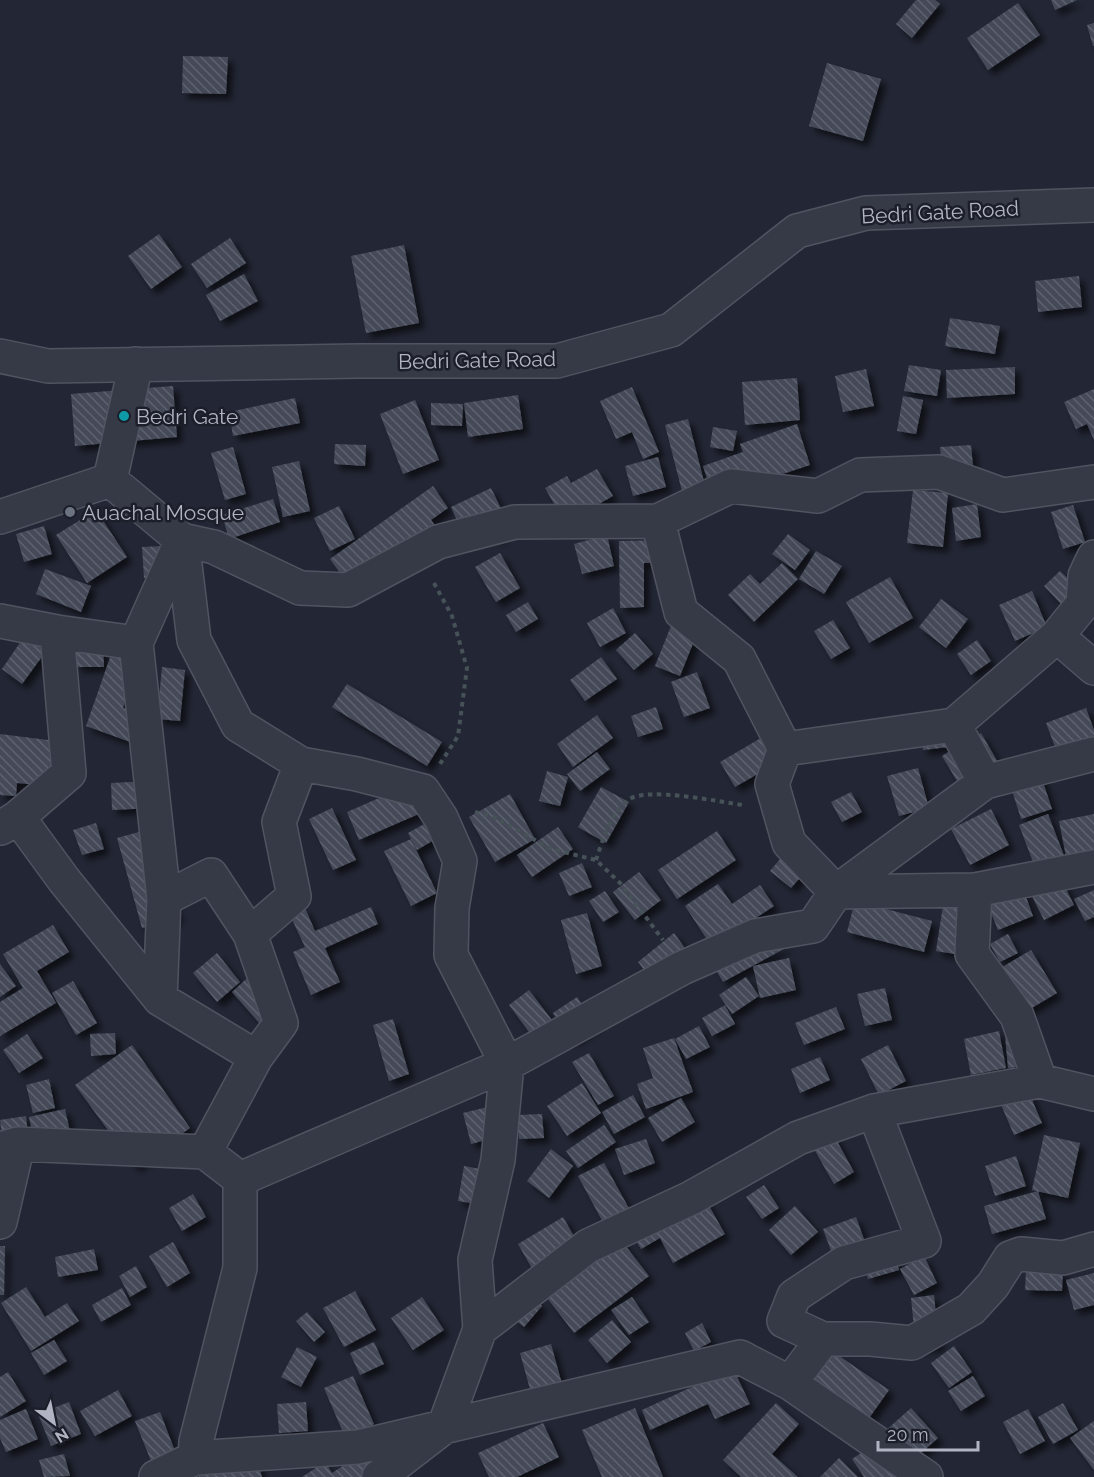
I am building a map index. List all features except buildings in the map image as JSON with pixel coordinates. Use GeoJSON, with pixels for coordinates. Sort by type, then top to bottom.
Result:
{"type":"FeatureCollection","features":[{"type":"Feature","properties":{"kind":"street","name":"Bedri Gate Road"},"geometry":{"type":"LineString","coordinates":[[0,356],[48,366],[557,361],[671,330],[797,231],[866,213],[1094,205]]}},
{"type":"Feature","properties":{"kind":"street"},"geometry":{"type":"LineString","coordinates":[[110,480],[136,364]]}},
{"type":"Feature","properties":{"kind":"street"},"geometry":{"type":"LineString","coordinates":[[110,480],[182,540],[214,547],[300,588],[348,590],[438,542],[515,522],[658,521],[731,486],[818,496],[860,475],[939,472],[1004,495],[1094,482]]}},
{"type":"Feature","properties":{"kind":"street"},"geometry":{"type":"LineString","coordinates":[[0,517],[110,480]]}},
{"type":"Feature","properties":{"kind":"street"},"geometry":{"type":"LineString","coordinates":[[658,521],[681,612],[739,659],[785,749],[772,784],[789,843],[837,892],[975,890],[1094,867]]}},
{"type":"Feature","properties":{"kind":"street"},"geometry":{"type":"LineString","coordinates":[[160,999],[164,899],[136,643],[182,540]]}},
{"type":"Feature","properties":{"kind":"street"},"geometry":{"type":"LineString","coordinates":[[182,540],[194,640],[238,725],[301,764],[357,774],[423,791],[441,818],[460,861],[452,908],[451,954],[507,1064],[498,1160],[475,1260],[480,1329],[444,1427],[379,1477]]}},
{"type":"Feature","properties":{"kind":"street"},"geometry":{"type":"LineString","coordinates":[[785,749],[954,725],[1058,636],[1083,604],[1085,576],[1094,557]]}},
{"type":"Feature","properties":{"kind":"street"},"geometry":{"type":"LineString","coordinates":[[0,621],[136,643]]}},
{"type":"Feature","properties":{"kind":"street"},"geometry":{"type":"LineString","coordinates":[[57,632],[69,773],[9,823],[64,879],[160,999],[256,1057]]}},
{"type":"Feature","properties":{"kind":"street"},"geometry":{"type":"LineString","coordinates":[[1058,636],[1094,668]]}},
{"type":"Feature","properties":{"kind":"street"},"geometry":{"type":"LineString","coordinates":[[954,725],[985,782]]}},
{"type":"Feature","properties":{"kind":"street"},"geometry":{"type":"LineString","coordinates":[[240,1179],[507,1064],[682,968],[755,936],[813,926],[837,892],[985,782],[1094,754]]}},
{"type":"Feature","properties":{"kind":"street"},"geometry":{"type":"LineString","coordinates":[[250,934],[294,896],[279,822],[301,764]]}},
{"type":"Feature","properties":{"kind":"street"},"geometry":{"type":"LineString","coordinates":[[164,899],[211,875],[250,934],[281,1023],[256,1057],[205,1152]]}},
{"type":"Feature","properties":{"kind":"street"},"geometry":{"type":"LineString","coordinates":[[975,890],[972,954],[1017,1016],[1040,1081]]}},
{"type":"Feature","properties":{"kind":"street"},"geometry":{"type":"LineString","coordinates":[[480,1329],[588,1246],[691,1198],[798,1138],[874,1111],[1040,1081],[1094,1094]]}},
{"type":"Feature","properties":{"kind":"street"},"geometry":{"type":"LineString","coordinates":[[874,1111],[924,1241],[844,1263],[794,1296],[784,1321],[823,1339],[870,1339],[912,1343],[971,1309],[993,1284],[1010,1258],[1021,1254],[1064,1258],[1094,1249]]}},
{"type":"Feature","properties":{"kind":"street"},"geometry":{"type":"LineString","coordinates":[[0,1222],[9,1147],[205,1152],[240,1179]]}},
{"type":"Feature","properties":{"kind":"street"},"geometry":{"type":"LineString","coordinates":[[195,1458],[196,1442],[240,1268],[240,1179]]}},
{"type":"Feature","properties":{"kind":"street"},"geometry":{"type":"LineString","coordinates":[[790,1383],[823,1339]]}},
{"type":"Feature","properties":{"kind":"street"},"geometry":{"type":"LineString","coordinates":[[156,1477],[195,1458],[358,1447],[740,1357],[790,1383],[926,1477]]}},
{"type":"Feature","properties":{"kind":"path"},"geometry":{"type":"LineString","coordinates":[[418,553],[452,616],[466,668],[458,736],[423,791]]}},
{"type":"Feature","properties":{"kind":"path"},"geometry":{"type":"LineString","coordinates":[[596,860],[609,823],[630,798],[654,793],[780,811]]}},
{"type":"Feature","properties":{"kind":"path"},"geometry":{"type":"LineString","coordinates":[[441,818],[465,810],[494,817],[551,849],[596,860],[621,884],[682,968]]}},
{"type":"Feature","properties":{"kind":"place","name":"Bedri Gate"},"geometry":{"type":"Point","coordinates":[124,416]}},
{"type":"Feature","properties":{"kind":"place","name":"Auachal Mosque"},"geometry":{"type":"Point","coordinates":[70,512]}}]}
